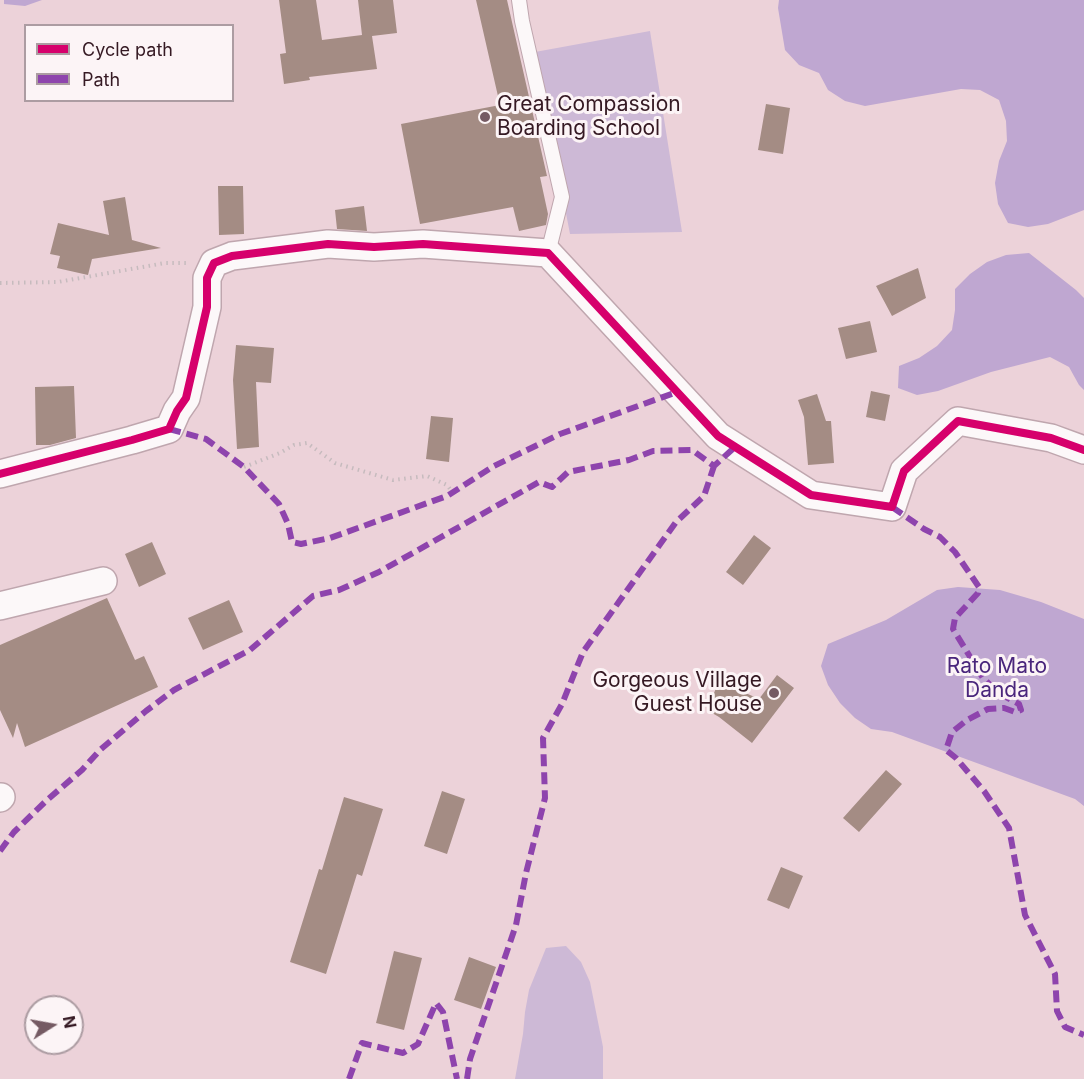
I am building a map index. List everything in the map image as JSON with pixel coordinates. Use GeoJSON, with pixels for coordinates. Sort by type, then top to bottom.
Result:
{"type":"FeatureCollection","features":[{"type":"Feature","properties":{"kind":"street"},"geometry":{"type":"LineString","coordinates":[[0,474],[169,429],[186,398],[207,307],[207,278],[214,263],[232,256],[328,244],[374,247],[423,244],[548,254],[718,436],[811,495],[892,507],[904,471],[958,421],[1051,438],[1084,450]]}},
{"type":"Feature","properties":{"kind":"street"},"geometry":{"type":"LineString","coordinates":[[1,603],[103,581]]}},
{"type":"Feature","properties":{"kind":"lane"},"geometry":{"type":"LineString","coordinates":[[519,0],[562,197],[548,254]]}},
{"type":"Feature","properties":{"kind":"path"},"geometry":{"type":"LineString","coordinates":[[0,283],[58,282],[165,263],[214,263]]}},
{"type":"Feature","properties":{"kind":"path"},"geometry":{"type":"LineString","coordinates":[[244,467],[294,445],[307,442],[335,463],[393,480],[427,476],[447,485],[453,493]]}},
{"type":"Feature","properties":{"kind":"shaded area"},"geometry":{"type":"Polygon","coordinates":[[[650,31],[682,232],[570,234],[535,52],[650,31]]]}},
{"type":"Feature","properties":{"kind":"shaded area"},"geometry":{"type":"Polygon","coordinates":[[[566,946],[581,962],[590,982],[603,1047],[603,1079],[515,1079],[529,990],[546,948],[566,946]]]}},
{"type":"Feature","properties":{"kind":"green space"},"geometry":{"type":"Polygon","coordinates":[[[4,0],[42,0],[25,6],[4,4],[4,0]]]}},
{"type":"Feature","properties":{"kind":"green space"},"geometry":{"type":"Polygon","coordinates":[[[779,0],[1084,0],[1084,210],[1048,224],[1028,227],[1008,223],[998,204],[995,183],[999,161],[1007,141],[1006,121],[999,100],[980,90],[961,89],[865,106],[845,101],[828,90],[819,73],[799,65],[785,50],[778,8],[779,0]]]}},
{"type":"Feature","properties":{"kind":"green space"},"geometry":{"type":"Polygon","coordinates":[[[1029,253],[1084,298],[1084,390],[1069,367],[1050,357],[991,372],[938,391],[917,395],[898,388],[899,366],[919,358],[937,346],[952,330],[955,289],[987,262],[1006,255],[1029,253]]]}},
{"type":"Feature","properties":{"kind":"green space","name":"Rato Mato Danda"},"geometry":{"type":"Polygon","coordinates":[[[958,587],[1000,590],[1041,602],[1084,619],[1084,806],[1075,799],[892,732],[871,729],[855,718],[840,703],[828,685],[821,666],[828,644],[886,620],[937,590],[958,587]]]}},
{"type":"Feature","properties":{"kind":"building"},"geometry":{"type":"Polygon","coordinates":[[[279,0],[316,0],[322,40],[362,35],[358,0],[393,0],[397,33],[372,36],[377,69],[309,77],[310,80],[284,84],[280,54],[286,53],[279,0]]]}},
{"type":"Feature","properties":{"kind":"building"},"geometry":{"type":"Polygon","coordinates":[[[476,0],[507,0],[547,176],[540,177],[548,214],[546,225],[519,231],[513,207],[420,224],[401,124],[500,105],[476,0]]]}},
{"type":"Feature","properties":{"kind":"building"},"geometry":{"type":"Polygon","coordinates":[[[766,104],[790,108],[783,154],[758,150],[766,104]]]}},
{"type":"Feature","properties":{"kind":"building"},"geometry":{"type":"Polygon","coordinates":[[[218,186],[243,186],[244,234],[219,235],[218,186]]]}},
{"type":"Feature","properties":{"kind":"building"},"geometry":{"type":"Polygon","coordinates":[[[125,197],[132,240],[161,248],[92,259],[88,275],[57,268],[60,256],[50,254],[58,223],[109,235],[103,201],[125,197]]]}},
{"type":"Feature","properties":{"kind":"building"},"geometry":{"type":"Polygon","coordinates":[[[364,206],[367,231],[337,229],[335,210],[364,206]]]}},
{"type":"Feature","properties":{"kind":"building"},"geometry":{"type":"Polygon","coordinates":[[[918,268],[926,298],[892,316],[876,286],[918,268]]]}},
{"type":"Feature","properties":{"kind":"building"},"geometry":{"type":"Polygon","coordinates":[[[870,321],[877,352],[846,359],[838,328],[870,321]]]}},
{"type":"Feature","properties":{"kind":"building"},"geometry":{"type":"Polygon","coordinates":[[[236,345],[274,348],[271,383],[256,382],[259,447],[237,449],[233,380],[236,345]]]}},
{"type":"Feature","properties":{"kind":"building"},"geometry":{"type":"Polygon","coordinates":[[[74,386],[76,438],[50,445],[36,445],[35,387],[74,386]]]}},
{"type":"Feature","properties":{"kind":"building"},"geometry":{"type":"Polygon","coordinates":[[[871,391],[890,395],[885,421],[866,417],[871,391]]]}},
{"type":"Feature","properties":{"kind":"building"},"geometry":{"type":"Polygon","coordinates":[[[817,394],[826,421],[831,421],[834,463],[808,465],[804,417],[798,400],[817,394]]]}},
{"type":"Feature","properties":{"kind":"building"},"geometry":{"type":"Polygon","coordinates":[[[431,416],[453,418],[449,462],[426,459],[431,416]]]}},
{"type":"Feature","properties":{"kind":"building"},"geometry":{"type":"Polygon","coordinates":[[[754,535],[771,548],[743,585],[726,572],[754,535]]]}},
{"type":"Feature","properties":{"kind":"building"},"geometry":{"type":"Polygon","coordinates":[[[152,542],[166,574],[139,587],[125,554],[152,542]]]}},
{"type":"Feature","properties":{"kind":"building"},"geometry":{"type":"Polygon","coordinates":[[[107,598],[135,660],[144,656],[158,687],[25,747],[17,723],[13,738],[0,710],[0,645],[107,598]]]}},
{"type":"Feature","properties":{"kind":"building"},"geometry":{"type":"Polygon","coordinates":[[[229,600],[243,632],[203,650],[188,618],[229,600]]]}},
{"type":"Feature","properties":{"kind":"building"},"geometry":{"type":"Polygon","coordinates":[[[777,675],[794,688],[752,743],[707,710],[719,681],[759,699],[777,675]]]}},
{"type":"Feature","properties":{"kind":"building"},"geometry":{"type":"Polygon","coordinates":[[[886,770],[902,784],[859,832],[843,818],[886,770]]]}},
{"type":"Feature","properties":{"kind":"building"},"geometry":{"type":"Polygon","coordinates":[[[442,791],[465,799],[447,854],[424,846],[442,791]]]}},
{"type":"Feature","properties":{"kind":"building"},"geometry":{"type":"Polygon","coordinates":[[[344,797],[383,809],[362,876],[357,874],[326,974],[290,962],[344,797]]]}},
{"type":"Feature","properties":{"kind":"building"},"geometry":{"type":"Polygon","coordinates":[[[781,867],[803,876],[789,909],[767,900],[781,867]]]}},
{"type":"Feature","properties":{"kind":"building"},"geometry":{"type":"Polygon","coordinates":[[[394,951],[422,958],[404,1030],[376,1023],[394,951]]]}},
{"type":"Feature","properties":{"kind":"building"},"geometry":{"type":"Polygon","coordinates":[[[469,957],[496,967],[481,1009],[454,1000],[469,957]]]}},
{"type":"Feature","properties":{"kind":"marked path"},"geometry":{"type":"LineString","coordinates":[[169,429],[206,439],[244,467],[279,504],[288,524],[292,542],[301,544],[330,538],[447,496],[494,466],[560,434],[677,392]]}},
{"type":"Feature","properties":{"kind":"marked path"},"geometry":{"type":"LineString","coordinates":[[0,851],[14,832],[47,800],[146,711],[174,690],[250,650],[313,596],[339,590],[379,572],[539,482],[552,487],[568,472],[629,460],[653,451],[692,450],[714,466],[735,447]]}},
{"type":"Feature","properties":{"kind":"marked path"},"geometry":{"type":"LineString","coordinates":[[467,1079],[470,1059],[516,925],[526,873],[545,798],[543,738],[562,704],[583,652],[676,522],[704,496],[714,466]]}},
{"type":"Feature","properties":{"kind":"marked path"},"geometry":{"type":"LineString","coordinates":[[892,507],[940,537],[955,552],[979,587],[978,593],[955,618],[953,629],[983,678],[997,692],[1019,704],[1021,710],[1015,712],[1004,708],[988,709],[967,720],[952,732],[946,750],[956,758],[984,791],[1009,828],[1025,915],[1055,974],[1057,1011],[1065,1027],[1084,1035]]}},
{"type":"Feature","properties":{"kind":"marked path"},"geometry":{"type":"LineString","coordinates":[[349,1079],[362,1043],[403,1053],[418,1044],[436,1003],[443,1012],[457,1079]]}},
{"type":"Feature","properties":{"kind":"cycle path"},"geometry":{"type":"LineString","coordinates":[[0,474],[169,429],[186,398],[207,307],[207,278],[214,263],[232,256],[328,244],[374,247],[423,244],[548,253],[718,436],[811,495],[892,507],[904,471],[958,421],[1051,438],[1084,450]]}},
{"type":"Feature","properties":{"kind":"place","name":"Great Compassion Boarding School"},"geometry":{"type":"Point","coordinates":[485,117]}},
{"type":"Feature","properties":{"kind":"place","name":"Gorgeous Village Guest House"},"geometry":{"type":"Point","coordinates":[774,693]}}]}
